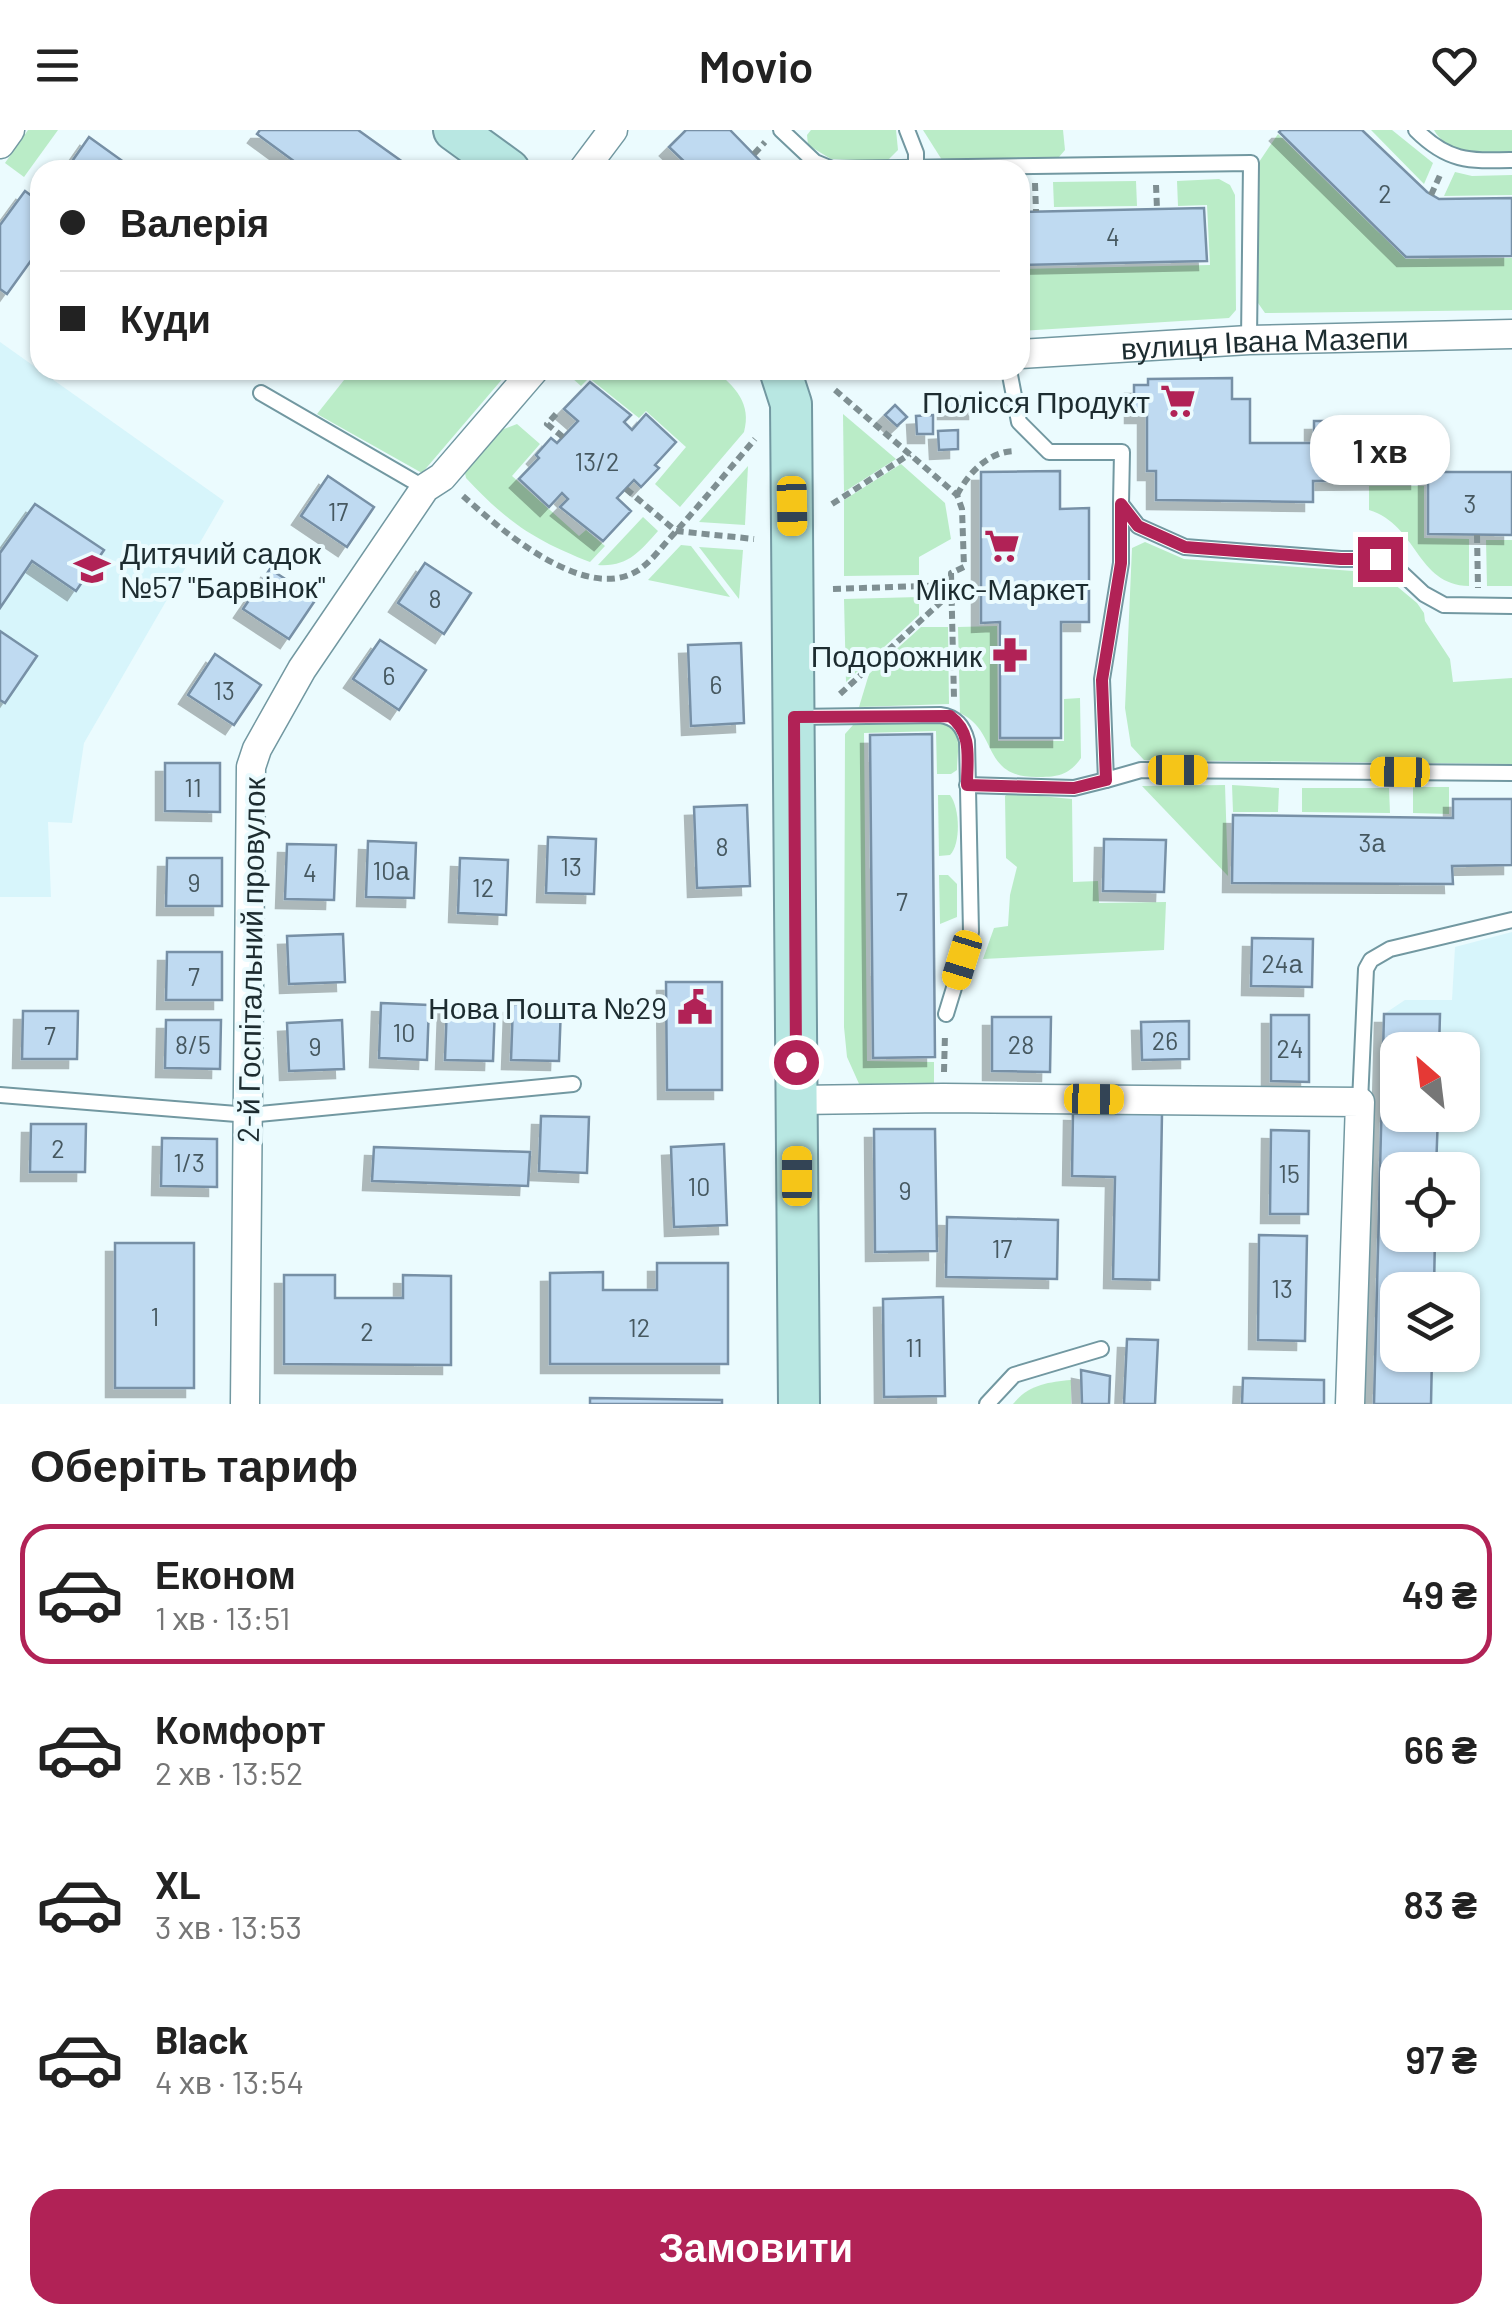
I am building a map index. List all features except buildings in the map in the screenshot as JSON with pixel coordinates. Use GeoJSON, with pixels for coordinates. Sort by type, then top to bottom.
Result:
{"type":"FeatureCollection","features":[{"type":"Feature","properties":{"kind":"main road"},"geometry":{"type":"LineString","coordinates":[[454,130],[495,160]]}},
{"type":"Feature","properties":{"kind":"main road"},"geometry":{"type":"LineString","coordinates":[[783,380],[791,404],[798,1404]]}},
{"type":"Feature","properties":{"kind":"street"},"geometry":{"type":"LineString","coordinates":[[0,144],[10,130]]}},
{"type":"Feature","properties":{"kind":"street"},"geometry":{"type":"LineString","coordinates":[[590,160],[613,130]]}},
{"type":"Feature","properties":{"kind":"street","name":"вулиця Івана Мазепи"},"geometry":{"type":"LineString","coordinates":[[1030,353],[1250,340],[1512,334]]}},
{"type":"Feature","properties":{"kind":"street","name":"2-й Госпітальний провулок"},"geometry":{"type":"LineString","coordinates":[[245,1404],[251,767],[257,748],[302,669],[433,482],[525,380]]}},
{"type":"Feature","properties":{"kind":"street"},"geometry":{"type":"LineString","coordinates":[[797,1100],[1360,1102],[1350,1404]]}},
{"type":"Feature","properties":{"kind":"lane"},"geometry":{"type":"LineString","coordinates":[[782,130],[816,160]]}},
{"type":"Feature","properties":{"kind":"lane"},"geometry":{"type":"LineString","coordinates":[[907,130],[916,160]]}},
{"type":"Feature","properties":{"kind":"lane"},"geometry":{"type":"LineString","coordinates":[[1416,130],[1449,156],[1474,161],[1512,160]]}},
{"type":"Feature","properties":{"kind":"lane"},"geometry":{"type":"LineString","coordinates":[[1030,167],[1251,163],[1250,340]]}},
{"type":"Feature","properties":{"kind":"lane"},"geometry":{"type":"LineString","coordinates":[[1011,380],[1019,422],[1048,452],[1122,452],[1121,563],[1102,680],[1106,780]]}},
{"type":"Feature","properties":{"kind":"lane"},"geometry":{"type":"LineString","coordinates":[[261,394],[433,482]]}},
{"type":"Feature","properties":{"kind":"lane"},"geometry":{"type":"LineString","coordinates":[[1121,504],[1138,526],[1185,547],[1380,559],[1444,605],[1512,606]]}},
{"type":"Feature","properties":{"kind":"lane"},"geometry":{"type":"LineString","coordinates":[[794,717],[940,715],[954,719],[968,741],[970,932],[946,1014]]}},
{"type":"Feature","properties":{"kind":"lane"},"geometry":{"type":"LineString","coordinates":[[967,785],[1074,788],[1141,770],[1512,773]]}},
{"type":"Feature","properties":{"kind":"lane"},"geometry":{"type":"LineString","coordinates":[[1360,1102],[1366,969],[1371,960],[1390,948],[1512,920]]}},
{"type":"Feature","properties":{"kind":"lane"},"geometry":{"type":"LineString","coordinates":[[0,1094],[249,1116],[573,1084]]}},
{"type":"Feature","properties":{"kind":"lane"},"geometry":{"type":"LineString","coordinates":[[987,1404],[1014,1375],[1100,1349]]}},
{"type":"Feature","properties":{"kind":"path"},"geometry":{"type":"LineString","coordinates":[[836,390],[957,496],[962,509],[964,567],[952,572],[954,719]]}},
{"type":"Feature","properties":{"kind":"path"},"geometry":{"type":"LineString","coordinates":[[556,414],[547,424],[563,437]]}},
{"type":"Feature","properties":{"kind":"path"},"geometry":{"type":"LineString","coordinates":[[433,482],[530,550],[604,580],[634,573],[676,531],[755,439]]}},
{"type":"Feature","properties":{"kind":"path"},"geometry":{"type":"LineString","coordinates":[[957,496],[976,468],[1001,452],[1048,452]]}},
{"type":"Feature","properties":{"kind":"path"},"geometry":{"type":"LineString","coordinates":[[832,504],[910,454]]}},
{"type":"Feature","properties":{"kind":"path"},"geometry":{"type":"LineString","coordinates":[[626,488],[676,531],[754,539]]}},
{"type":"Feature","properties":{"kind":"path"},"geometry":{"type":"LineString","coordinates":[[1477,535],[1478,606]]}},
{"type":"Feature","properties":{"kind":"path"},"geometry":{"type":"LineString","coordinates":[[833,589],[952,588]]}},
{"type":"Feature","properties":{"kind":"path"},"geometry":{"type":"LineString","coordinates":[[835,698],[952,588]]}},
{"type":"Feature","properties":{"kind":"path"},"geometry":{"type":"LineString","coordinates":[[943,1098],[946,1014]]}},
{"type":"Feature","properties":{"kind":"shaded area","name":"Дитячий садок №57 \"Барвінок\""},"geometry":{"type":"Polygon","coordinates":[[[0,342],[30,363],[30,380],[54,380],[224,501],[84,743],[72,823],[48,822],[51,897],[0,897],[0,342]]]}},
{"type":"Feature","properties":{"kind":"shaded area"},"geometry":{"type":"Polygon","coordinates":[[[1512,932],[1512,1404],[1374,1404],[1380,1170],[1380,1252],[1480,1252],[1480,1152],[1380,1152],[1381,1132],[1480,1132],[1480,1032],[1384,1032],[1384,1014],[1405,1000],[1452,1000],[1455,947],[1512,932]]]}},
{"type":"Feature","properties":{"kind":"green space"},"geometry":{"type":"Polygon","coordinates":[[[28,130],[58,130],[36,160],[30,160],[24,177],[5,163],[28,130]]]}},
{"type":"Feature","properties":{"kind":"green space"},"geometry":{"type":"Polygon","coordinates":[[[811,130],[896,130],[898,150],[888,160],[831,159],[808,145],[811,130]]]}},
{"type":"Feature","properties":{"kind":"green space"},"geometry":{"type":"Polygon","coordinates":[[[923,130],[1063,130],[1065,150],[1059,157],[942,160],[923,130]]]}},
{"type":"Feature","properties":{"kind":"green space"},"geometry":{"type":"Polygon","coordinates":[[[1371,130],[1392,130],[1433,163],[1424,184],[1371,130]]]}},
{"type":"Feature","properties":{"kind":"green space"},"geometry":{"type":"Polygon","coordinates":[[[1434,130],[1512,130],[1512,153],[1458,149],[1448,145],[1434,130]]]}},
{"type":"Feature","properties":{"kind":"green space"},"geometry":{"type":"Polygon","coordinates":[[[1278,134],[1406,259],[1512,258],[1512,310],[1265,313],[1258,303],[1259,162],[1278,134]]]}},
{"type":"Feature","properties":{"kind":"green space"},"geometry":{"type":"Polygon","coordinates":[[[1455,172],[1472,176],[1512,175],[1512,195],[1444,196],[1455,172]]]}},
{"type":"Feature","properties":{"kind":"green space"},"geometry":{"type":"Polygon","coordinates":[[[1219,179],[1230,185],[1235,195],[1236,310],[1229,318],[1030,330],[1030,269],[1210,265],[1207,205],[1178,206],[1177,181],[1219,179]]]}},
{"type":"Feature","properties":{"kind":"green space"},"geometry":{"type":"Polygon","coordinates":[[[1136,181],[1137,206],[1054,207],[1053,182],[1136,181]]]}},
{"type":"Feature","properties":{"kind":"green space"},"geometry":{"type":"Polygon","coordinates":[[[344,380],[501,380],[422,473],[317,414],[344,380]]]}},
{"type":"Feature","properties":{"kind":"green space"},"geometry":{"type":"Polygon","coordinates":[[[592,380],[726,380],[740,396],[746,413],[744,432],[680,507],[655,484],[686,447],[646,411],[639,418],[592,380]]]}},
{"type":"Feature","properties":{"kind":"green space"},"geometry":{"type":"Polygon","coordinates":[[[843,414],[896,459],[844,492],[843,414]]]}},
{"type":"Feature","properties":{"kind":"green space"},"geometry":{"type":"Polygon","coordinates":[[[517,424],[540,444],[512,476],[579,536],[586,530],[605,546],[590,562],[522,528],[466,478],[465,473],[501,430],[517,424]]]}},
{"type":"Feature","properties":{"kind":"green space"},"geometry":{"type":"Polygon","coordinates":[[[901,464],[945,503],[951,539],[919,557],[919,575],[844,576],[844,500],[901,464]]]}},
{"type":"Feature","properties":{"kind":"green space"},"geometry":{"type":"Polygon","coordinates":[[[748,466],[745,525],[699,522],[748,466]]]}},
{"type":"Feature","properties":{"kind":"green space"},"geometry":{"type":"Polygon","coordinates":[[[1369,486],[1424,486],[1424,538],[1469,539],[1469,586],[1438,576],[1398,528],[1369,510],[1369,486]]]}},
{"type":"Feature","properties":{"kind":"green space"},"geometry":{"type":"Polygon","coordinates":[[[643,517],[658,531],[645,545],[625,561],[598,565],[643,517]]]}},
{"type":"Feature","properties":{"kind":"green space"},"geometry":{"type":"Polygon","coordinates":[[[1486,540],[1512,540],[1512,586],[1487,586],[1486,540]]]}},
{"type":"Feature","properties":{"kind":"green space"},"geometry":{"type":"Polygon","coordinates":[[[1145,542],[1184,559],[1381,573],[1424,613],[1425,621],[1450,659],[1453,682],[1512,678],[1512,764],[1144,760],[1131,746],[1125,708],[1132,548],[1145,542]]]}},
{"type":"Feature","properties":{"kind":"green space"},"geometry":{"type":"Polygon","coordinates":[[[681,545],[691,546],[730,597],[648,580],[681,545]]]}},
{"type":"Feature","properties":{"kind":"green space"},"geometry":{"type":"Polygon","coordinates":[[[699,547],[743,550],[739,599],[699,547]]]}},
{"type":"Feature","properties":{"kind":"green space"},"geometry":{"type":"Polygon","coordinates":[[[919,597],[919,615],[846,682],[844,599],[919,597]]]}},
{"type":"Feature","properties":{"kind":"green space"},"geometry":{"type":"Polygon","coordinates":[[[997,626],[998,741],[1064,741],[1064,699],[1080,698],[1081,758],[1064,774],[1021,776],[1008,771],[981,731],[960,713],[958,627],[997,626]]]}},
{"type":"Feature","properties":{"kind":"green space"},"geometry":{"type":"Polygon","coordinates":[[[921,627],[948,627],[949,704],[859,707],[869,674],[921,627]]]}},
{"type":"Feature","properties":{"kind":"green space"},"geometry":{"type":"Polygon","coordinates":[[[947,723],[958,744],[957,770],[951,774],[937,774],[936,731],[864,733],[867,1061],[934,1062],[934,1086],[860,1086],[847,1057],[844,1027],[845,734],[853,725],[947,723]]]}},
{"type":"Feature","properties":{"kind":"green space"},"geometry":{"type":"Polygon","coordinates":[[[1225,785],[1228,876],[1142,786],[1225,785]]]}},
{"type":"Feature","properties":{"kind":"green space"},"geometry":{"type":"Polygon","coordinates":[[[1232,785],[1279,788],[1278,812],[1233,812],[1232,785]]]}},
{"type":"Feature","properties":{"kind":"green space"},"geometry":{"type":"Polygon","coordinates":[[[1413,787],[1449,787],[1449,814],[1413,813],[1413,787]]]}},
{"type":"Feature","properties":{"kind":"green space"},"geometry":{"type":"Polygon","coordinates":[[[1302,788],[1389,788],[1390,813],[1302,812],[1302,788]]]}},
{"type":"Feature","properties":{"kind":"green space"},"geometry":{"type":"Polygon","coordinates":[[[1008,793],[1072,799],[1073,882],[1098,881],[1099,903],[1166,902],[1164,950],[983,959],[994,928],[1008,926],[1017,867],[1006,858],[1008,793]]]}},
{"type":"Feature","properties":{"kind":"green space"},"geometry":{"type":"Polygon","coordinates":[[[938,795],[950,795],[956,808],[957,835],[950,855],[939,856],[938,795]]]}},
{"type":"Feature","properties":{"kind":"green space"},"geometry":{"type":"Polygon","coordinates":[[[939,875],[948,875],[957,884],[957,917],[940,924],[939,875]]]}},
{"type":"Feature","properties":{"kind":"green space"},"geometry":{"type":"Polygon","coordinates":[[[1071,1380],[1071,1404],[1013,1404],[1039,1386],[1071,1380]]]}},
{"type":"Feature","properties":{"kind":"place","name":"Полісся Продукт"},"geometry":{"type":"Point","coordinates":[1178,401]}},
{"type":"Feature","properties":{"kind":"place","name":"Мікс-Маркет"},"geometry":{"type":"Point","coordinates":[1002,546]}},
{"type":"Feature","properties":{"kind":"place","name":"Дитячий садок №57 \"Барвінок\""},"geometry":{"type":"Point","coordinates":[92,569]}},
{"type":"Feature","properties":{"kind":"place","name":"Подорожник"},"geometry":{"type":"Point","coordinates":[1010,655]}},
{"type":"Feature","properties":{"kind":"place","name":"Нова Пошта №29"},"geometry":{"type":"Point","coordinates":[695,1007]}},
{"type":"Feature","properties":{"kind":"route"},"geometry":{"type":"LineString","coordinates":[[796,1062],[794,717],[950,716],[959,722],[968,741],[967,785],[1074,788],[1106,780],[1102,680],[1121,563],[1121,504],[1138,526],[1185,547],[1380,559]]}}]}
